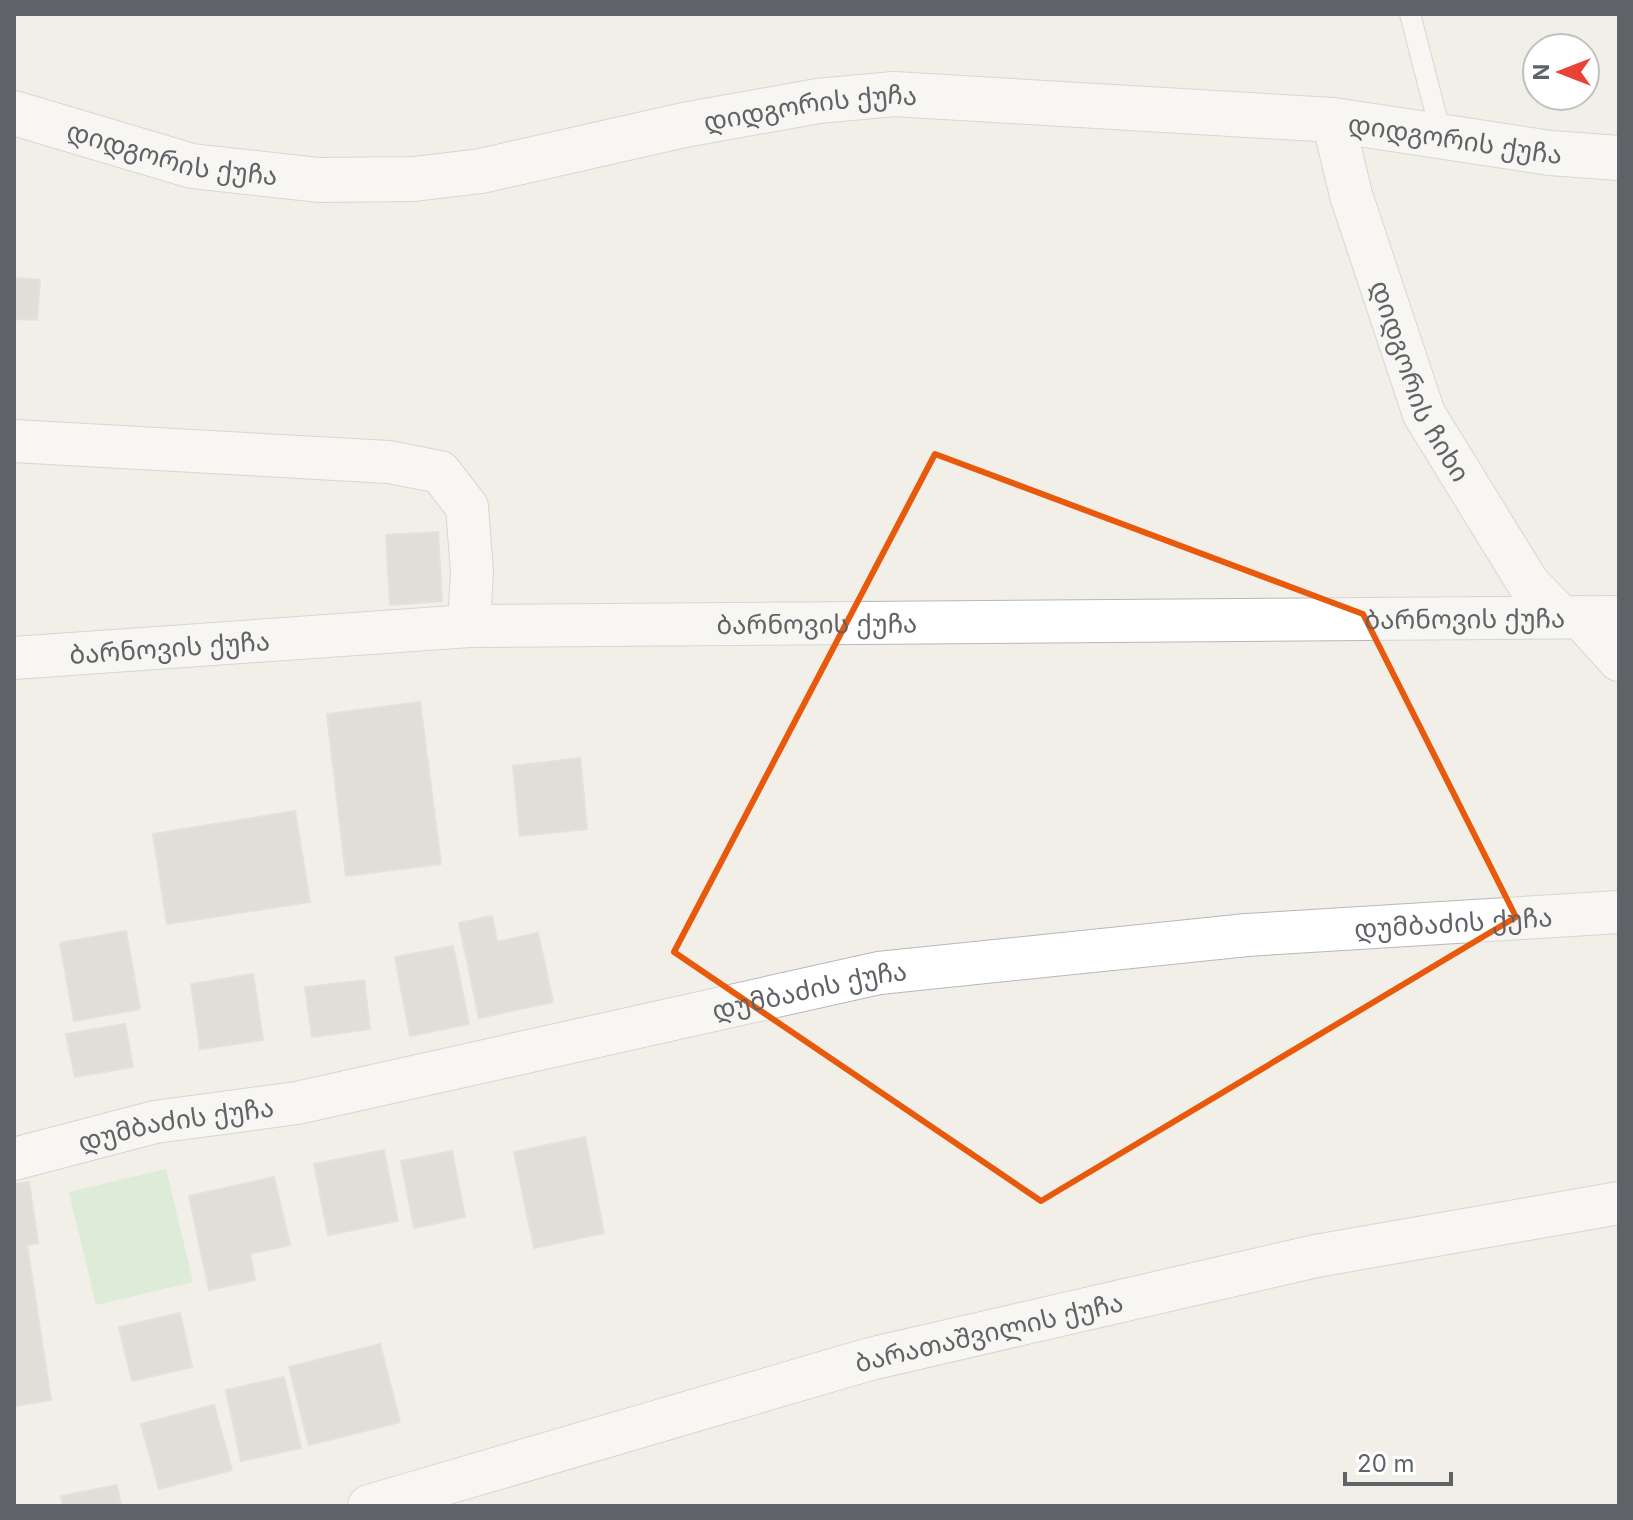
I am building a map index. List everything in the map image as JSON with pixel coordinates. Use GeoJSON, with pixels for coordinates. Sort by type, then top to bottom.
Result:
{"type":"FeatureCollection","features":[{"type":"Feature","properties":{"kind":"street","name":"დიდგორის ქუჩა"},"geometry":{"type":"LineString","coordinates":[[14,113],[192,166],[319,180],[414,179],[481,171],[698,122],[818,101],[894,94],[1333,120],[1550,153],[1619,158]]}},
{"type":"Feature","properties":{"kind":"street","name":"დიდგორის ჩიხი"},"geometry":{"type":"LineString","coordinates":[[1333,120],[1351,195],[1424,414],[1528,583],[1587,617],[1619,660]]}},
{"type":"Feature","properties":{"kind":"street"},"geometry":{"type":"LineString","coordinates":[[14,441],[389,462],[440,472],[467,507],[472,572],[469,626]]}},
{"type":"Feature","properties":{"kind":"street","name":"ბარნოვის ქუჩა"},"geometry":{"type":"LineString","coordinates":[[14,658],[469,626],[1587,617]]}},
{"type":"Feature","properties":{"kind":"street","name":"დუმბაძის ქუჩა"},"geometry":{"type":"LineString","coordinates":[[14,1159],[155,1122],[297,1103],[879,973],[1247,935],[1619,912]]}},
{"type":"Feature","properties":{"kind":"street","name":"ბარათაშვილის ქუჩა"},"geometry":{"type":"LineString","coordinates":[[369,1506],[870,1359],[1316,1256],[1619,1203]]}},
{"type":"Feature","properties":{"kind":"lane"},"geometry":{"type":"LineString","coordinates":[[1410,14],[1441,134]]}},
{"type":"Feature","properties":{"kind":"highlighted area"},"geometry":{"type":"Polygon","coordinates":[[[935,454],[1363,614],[1516,917],[1041,1201],[674,952],[935,454]]]}},
{"type":"Feature","properties":{"kind":"green space"},"geometry":{"type":"Polygon","coordinates":[[[166,1169],[193,1282],[96,1305],[69,1192],[166,1169]]]}},
{"type":"Feature","properties":{"kind":"building"},"geometry":{"type":"Polygon","coordinates":[[[14,278],[40,280],[37,320],[14,319],[14,278]]]}},
{"type":"Feature","properties":{"kind":"building"},"geometry":{"type":"Polygon","coordinates":[[[438,532],[442,601],[390,605],[386,535],[438,532]]]}},
{"type":"Feature","properties":{"kind":"building"},"geometry":{"type":"Polygon","coordinates":[[[420,702],[441,864],[346,876],[327,714],[420,702]]]}},
{"type":"Feature","properties":{"kind":"building"},"geometry":{"type":"Polygon","coordinates":[[[580,758],[587,829],[520,836],[513,766],[580,758]]]}},
{"type":"Feature","properties":{"kind":"building"},"geometry":{"type":"Polygon","coordinates":[[[295,811],[310,902],[167,924],[153,834],[295,811]]]}},
{"type":"Feature","properties":{"kind":"building"},"geometry":{"type":"Polygon","coordinates":[[[492,916],[497,942],[538,933],[553,1002],[479,1018],[459,923],[492,916]]]}},
{"type":"Feature","properties":{"kind":"building"},"geometry":{"type":"Polygon","coordinates":[[[126,931],[140,1009],[74,1021],[60,943],[126,931]]]}},
{"type":"Feature","properties":{"kind":"building"},"geometry":{"type":"Polygon","coordinates":[[[453,946],[469,1024],[410,1036],[395,957],[453,946]]]}},
{"type":"Feature","properties":{"kind":"building"},"geometry":{"type":"Polygon","coordinates":[[[253,974],[263,1040],[200,1049],[191,984],[253,974]]]}},
{"type":"Feature","properties":{"kind":"building"},"geometry":{"type":"Polygon","coordinates":[[[364,980],[370,1029],[312,1037],[305,987],[364,980]]]}},
{"type":"Feature","properties":{"kind":"building"},"geometry":{"type":"Polygon","coordinates":[[[125,1024],[133,1067],[75,1077],[66,1034],[125,1024]]]}},
{"type":"Feature","properties":{"kind":"building"},"geometry":{"type":"Polygon","coordinates":[[[585,1137],[604,1233],[534,1248],[514,1152],[585,1137]]]}},
{"type":"Feature","properties":{"kind":"building"},"geometry":{"type":"Polygon","coordinates":[[[384,1150],[398,1221],[328,1235],[314,1164],[384,1150]]]}},
{"type":"Feature","properties":{"kind":"building"},"geometry":{"type":"Polygon","coordinates":[[[452,1151],[465,1217],[414,1228],[401,1161],[452,1151]]]}},
{"type":"Feature","properties":{"kind":"building"},"geometry":{"type":"Polygon","coordinates":[[[274,1177],[290,1245],[250,1254],[255,1280],[209,1290],[189,1196],[274,1177]]]}},
{"type":"Feature","properties":{"kind":"building"},"geometry":{"type":"Polygon","coordinates":[[[29,1182],[38,1243],[27,1245],[51,1400],[14,1406],[14,1184],[29,1182]]]}},
{"type":"Feature","properties":{"kind":"building"},"geometry":{"type":"Polygon","coordinates":[[[180,1313],[192,1367],[132,1381],[119,1327],[180,1313]]]}},
{"type":"Feature","properties":{"kind":"building"},"geometry":{"type":"Polygon","coordinates":[[[380,1344],[400,1422],[309,1445],[289,1367],[380,1344]]]}},
{"type":"Feature","properties":{"kind":"building"},"geometry":{"type":"Polygon","coordinates":[[[284,1377],[301,1448],[241,1461],[226,1390],[284,1377]]]}},
{"type":"Feature","properties":{"kind":"building"},"geometry":{"type":"Polygon","coordinates":[[[214,1405],[232,1470],[159,1489],[141,1424],[214,1405]]]}},
{"type":"Feature","properties":{"kind":"building"},"geometry":{"type":"Polygon","coordinates":[[[117,1485],[121,1506],[63,1506],[61,1496],[117,1485]]]}}]}
